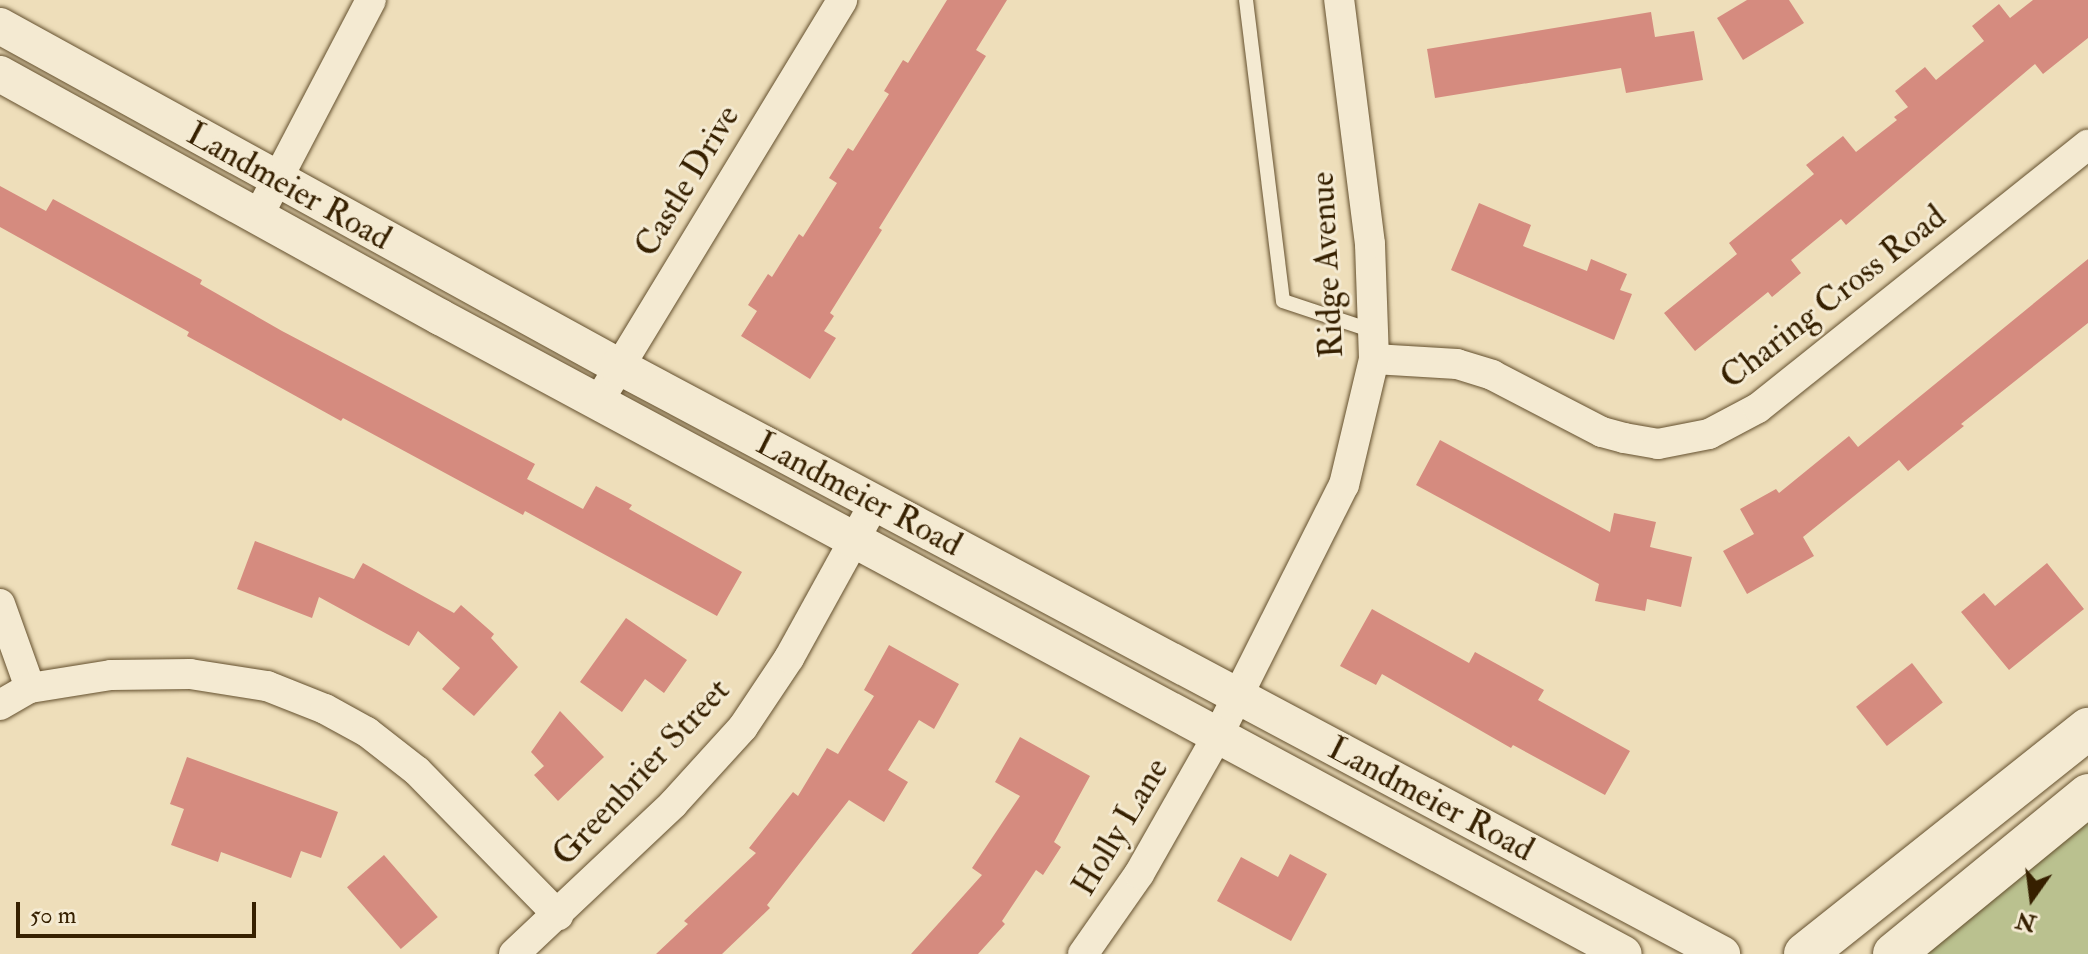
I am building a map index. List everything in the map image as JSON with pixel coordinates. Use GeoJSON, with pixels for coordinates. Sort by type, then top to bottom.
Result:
{"type":"FeatureCollection","features":[{"type":"Feature","properties":{"kind":"main road"},"geometry":{"type":"LineString","coordinates":[[1805,954],[2088,729]]}},
{"type":"Feature","properties":{"kind":"main road"},"geometry":{"type":"LineString","coordinates":[[1894,954],[2088,795]]}},
{"type":"Feature","properties":{"kind":"street"},"geometry":{"type":"LineString","coordinates":[[257,218],[371,0]]}},
{"type":"Feature","properties":{"kind":"street","name":"Castle Drive"},"geometry":{"type":"LineString","coordinates":[[598,402],[842,0]]}},
{"type":"Feature","properties":{"kind":"street","name":"Ridge Avenue"},"geometry":{"type":"LineString","coordinates":[[1218,735],[1344,485],[1374,345],[1370,244],[1339,0]]}},
{"type":"Feature","properties":{"kind":"street","name":"Landmeier Road"},"geometry":{"type":"LineString","coordinates":[[0,26],[618,366],[1722,954]]}},
{"type":"Feature","properties":{"kind":"street","name":"Landmeier Road"},"geometry":{"type":"LineString","coordinates":[[0,74],[257,218],[1624,954]]}},
{"type":"Feature","properties":{"kind":"street","name":"Charing Cross Road"},"geometry":{"type":"LineString","coordinates":[[1374,345],[1492,375],[1602,432],[1624,438],[1658,444],[1709,434],[1758,408],[2088,145]]}},
{"type":"Feature","properties":{"kind":"street","name":"Greenbrier Street"},"geometry":{"type":"LineString","coordinates":[[514,954],[673,804],[743,727],[789,658],[875,502]]}},
{"type":"Feature","properties":{"kind":"street"},"geometry":{"type":"LineString","coordinates":[[0,604],[30,688]]}},
{"type":"Feature","properties":{"kind":"street"},"geometry":{"type":"LineString","coordinates":[[0,705],[30,688],[111,675],[190,674],[267,686],[325,709],[367,732],[417,771],[558,915]]}},
{"type":"Feature","properties":{"kind":"street","name":"Holly Lane"},"geometry":{"type":"LineString","coordinates":[[1083,954],[1131,887],[1218,735]]}},
{"type":"Feature","properties":{"kind":"lane"},"geometry":{"type":"LineString","coordinates":[[1246,0],[1283,301],[1374,345]]}},
{"type":"Feature","properties":{"kind":"green space"},"geometry":{"type":"Polygon","coordinates":[[[2088,795],[2088,954],[1894,954],[2088,795]]]}},
{"type":"Feature","properties":{"kind":"building"},"geometry":{"type":"Polygon","coordinates":[[[947,0],[1007,0],[976,50],[986,56],[830,313],[834,316],[824,331],[836,338],[810,379],[741,336],[757,311],[748,305],[768,274],[772,277],[799,234],[803,237],[837,183],[829,178],[848,148],[853,151],[889,94],[884,91],[903,60],[908,63],[947,0]]]}},
{"type":"Feature","properties":{"kind":"building"},"geometry":{"type":"Polygon","coordinates":[[[1747,0],[1789,0],[1804,23],[1743,60],[1717,18],[1747,0]]]}},
{"type":"Feature","properties":{"kind":"building"},"geometry":{"type":"Polygon","coordinates":[[[2033,0],[2088,0],[2088,38],[2043,74],[2035,64],[1846,225],[1841,219],[1791,260],[1801,273],[1772,297],[1768,292],[1695,351],[1664,313],[1737,254],[1729,243],[1814,174],[1806,165],[1843,136],[1856,152],[1897,120],[1894,117],[1908,107],[1895,91],[1925,67],[1936,80],[1984,41],[1972,26],[1999,4],[2010,18],[2033,0]]]}},
{"type":"Feature","properties":{"kind":"building"},"geometry":{"type":"Polygon","coordinates":[[[1651,12],[1655,37],[1694,31],[1703,80],[1626,93],[1621,68],[1435,98],[1427,49],[1651,12]]]}},
{"type":"Feature","properties":{"kind":"building"},"geometry":{"type":"Polygon","coordinates":[[[0,186],[46,211],[53,199],[202,280],[200,284],[282,331],[535,464],[527,479],[583,509],[596,486],[632,505],[629,509],[742,572],[717,616],[525,511],[523,515],[343,418],[341,421],[0,227],[0,186]]]}},
{"type":"Feature","properties":{"kind":"building"},"geometry":{"type":"Polygon","coordinates":[[[1479,203],[1531,225],[1523,246],[1587,271],[1591,259],[1627,274],[1620,290],[1632,294],[1614,340],[1451,270],[1479,203]]]}},
{"type":"Feature","properties":{"kind":"building"},"geometry":{"type":"Polygon","coordinates":[[[2088,259],[2088,323],[1961,424],[1964,426],[1908,471],[1899,460],[1803,537],[1814,556],[1747,594],[1723,551],[1754,534],[1740,509],[1776,489],[1779,493],[1849,436],[1858,447],[2088,259]]]}},
{"type":"Feature","properties":{"kind":"building"},"geometry":{"type":"Polygon","coordinates":[[[1440,440],[1610,532],[1614,513],[1656,522],[1650,547],[1692,557],[1681,607],[1647,599],[1645,611],[1595,601],[1599,584],[1416,485],[1440,440]]]}},
{"type":"Feature","properties":{"kind":"building"},"geometry":{"type":"Polygon","coordinates":[[[255,541],[354,579],[363,563],[454,613],[461,605],[494,634],[491,638],[518,667],[474,716],[442,689],[460,668],[418,631],[409,646],[319,597],[312,618],[237,589],[255,541]]]}},
{"type":"Feature","properties":{"kind":"building"},"geometry":{"type":"Polygon","coordinates":[[[2047,563],[2084,609],[2009,670],[1961,612],[1984,593],[1995,606],[2047,563]]]}},
{"type":"Feature","properties":{"kind":"building"},"geometry":{"type":"Polygon","coordinates":[[[1372,609],[1469,663],[1475,652],[1544,690],[1538,700],[1630,751],[1605,795],[1513,745],[1511,748],[1382,674],[1376,685],[1340,666],[1372,609]]]}},
{"type":"Feature","properties":{"kind":"building"},"geometry":{"type":"Polygon","coordinates":[[[626,618],[687,660],[664,693],[645,679],[622,712],[580,682],[626,618]]]}},
{"type":"Feature","properties":{"kind":"building"},"geometry":{"type":"Polygon","coordinates":[[[889,645],[959,684],[934,729],[919,720],[888,770],[908,782],[884,822],[849,800],[767,905],[770,908],[722,954],[656,954],[688,924],[684,921],[756,853],[749,848],[793,792],[798,796],[827,748],[838,754],[874,696],[864,690],[889,645]]]}},
{"type":"Feature","properties":{"kind":"building"},"geometry":{"type":"Polygon","coordinates":[[[1912,663],[1943,702],[1887,746],[1856,707],[1912,663]]]}},
{"type":"Feature","properties":{"kind":"building"},"geometry":{"type":"Polygon","coordinates":[[[560,711],[604,757],[558,801],[534,775],[544,766],[531,752],[560,711]]]}},
{"type":"Feature","properties":{"kind":"building"},"geometry":{"type":"Polygon","coordinates":[[[1020,737],[1090,776],[1054,842],[1061,847],[1043,875],[1036,870],[1002,921],[1005,924],[978,954],[911,954],[982,875],[972,868],[1020,796],[995,782],[1020,737]]]}},
{"type":"Feature","properties":{"kind":"building"},"geometry":{"type":"Polygon","coordinates":[[[187,757],[338,812],[321,858],[301,851],[291,878],[221,852],[218,862],[171,845],[184,809],[170,804],[187,757]]]}},
{"type":"Feature","properties":{"kind":"building"},"geometry":{"type":"Polygon","coordinates":[[[1290,854],[1327,874],[1291,941],[1217,901],[1241,857],[1278,877],[1290,854]]]}},
{"type":"Feature","properties":{"kind":"building"},"geometry":{"type":"Polygon","coordinates":[[[384,855],[438,917],[401,949],[347,887],[384,855]]]}}]}
